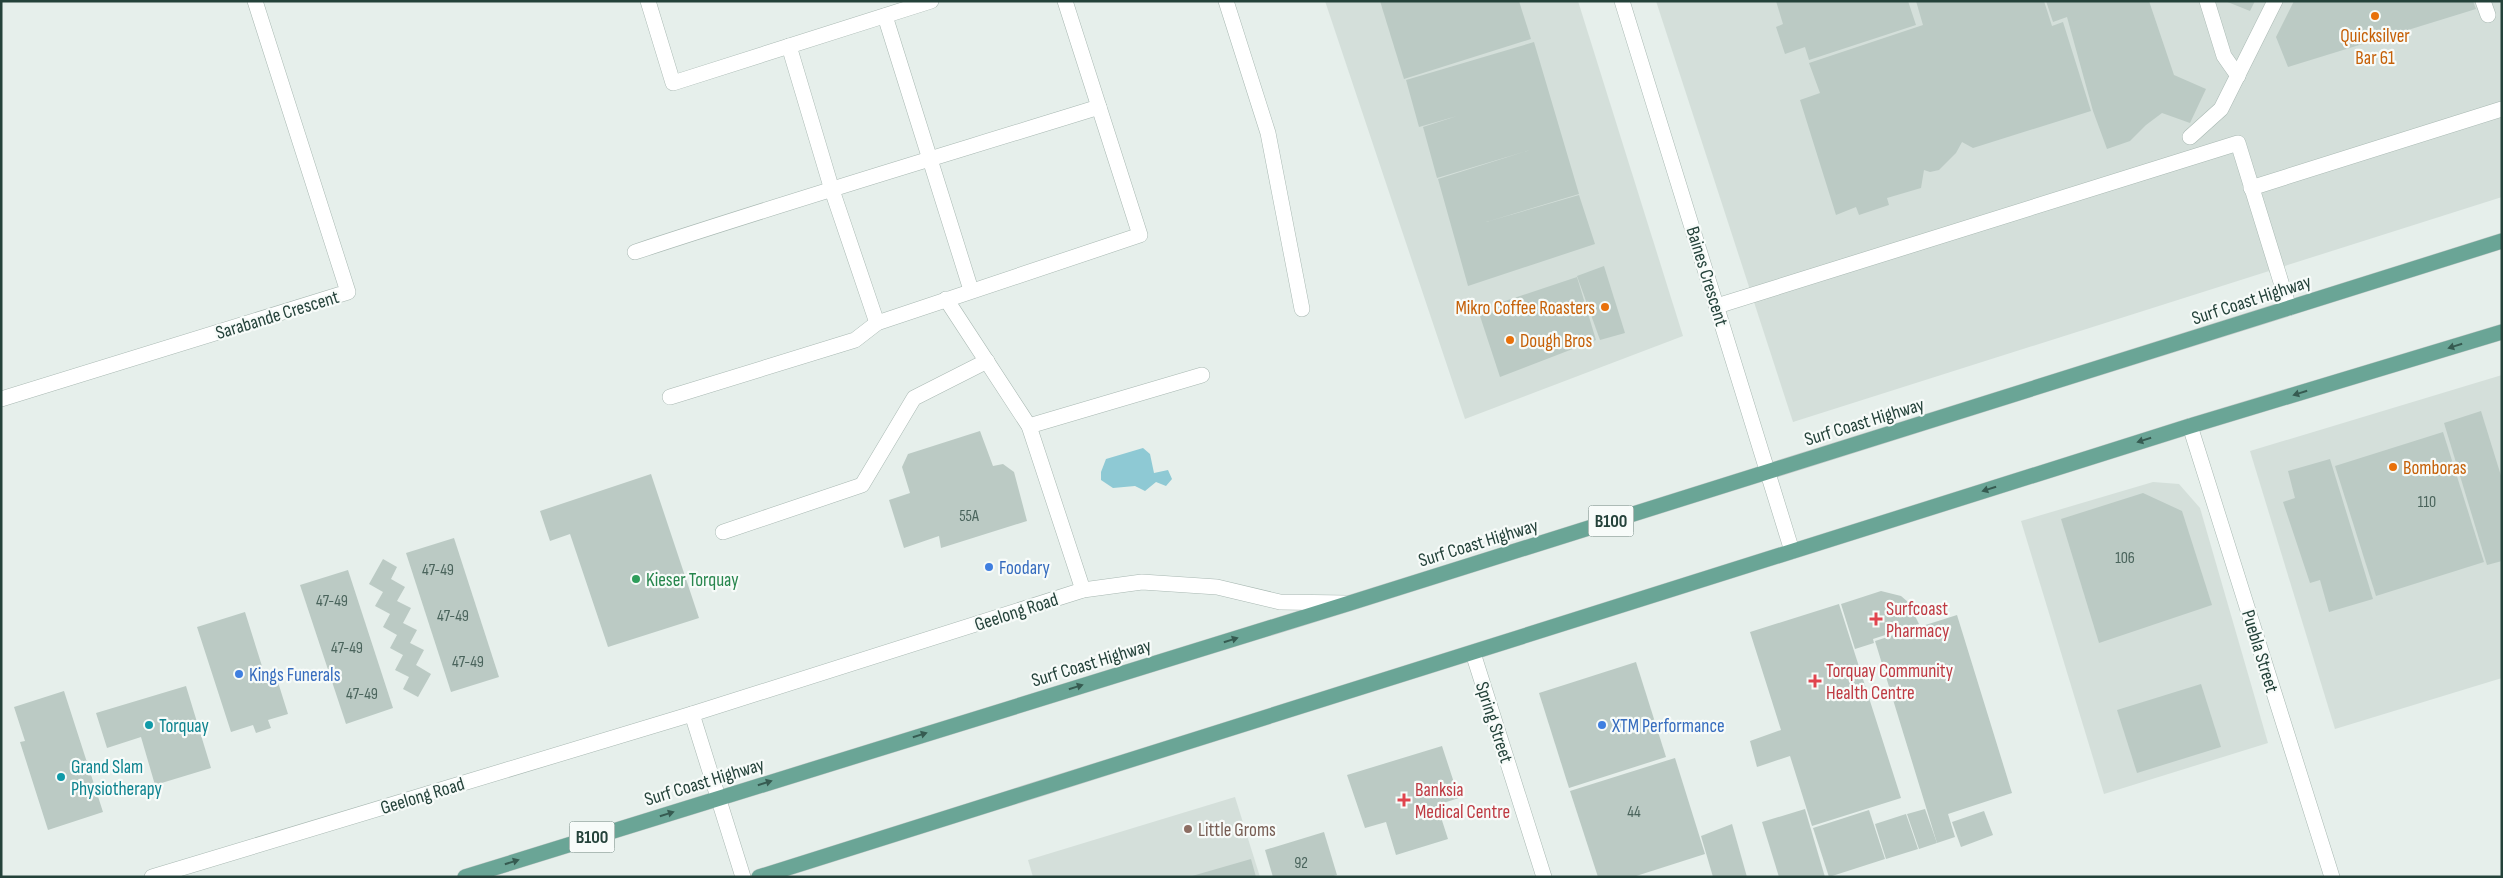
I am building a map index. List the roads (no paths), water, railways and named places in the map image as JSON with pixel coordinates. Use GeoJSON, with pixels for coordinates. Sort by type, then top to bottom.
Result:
{"type":"FeatureCollection","features":[{"type":"Feature","properties":{"kind":"main road","name":"Surf Coast Highway"},"geometry":{"type":"LineString","coordinates":[[465,877],[1350,603],[2502,241]]}},
{"type":"Feature","properties":{"kind":"main road"},"geometry":{"type":"LineString","coordinates":[[759,877],[2190,426],[2502,332]]}},
{"type":"Feature","properties":{"kind":"street","name":"Sarabande Crescent"},"geometry":{"type":"LineString","coordinates":[[1,399],[348,292],[255,1]]}},
{"type":"Feature","properties":{"kind":"street"},"geometry":{"type":"LineString","coordinates":[[648,1],[673,83],[931,1]]}},
{"type":"Feature","properties":{"kind":"street"},"geometry":{"type":"LineString","coordinates":[[670,397],[855,340],[877,323],[1140,235],[1065,1]]}},
{"type":"Feature","properties":{"kind":"street"},"geometry":{"type":"LineString","coordinates":[[1226,1],[1268,133],[1302,308]]}},
{"type":"Feature","properties":{"kind":"street","name":"Baines Crescent"},"geometry":{"type":"LineString","coordinates":[[1622,1],[1792,551]]}},
{"type":"Feature","properties":{"kind":"street"},"geometry":{"type":"LineString","coordinates":[[2206,1],[2224,56],[2238,76]]}},
{"type":"Feature","properties":{"kind":"street"},"geometry":{"type":"LineString","coordinates":[[2190,137],[2221,108],[2275,1]]}},
{"type":"Feature","properties":{"kind":"street"},"geometry":{"type":"LineString","coordinates":[[885,16],[971,290]]}},
{"type":"Feature","properties":{"kind":"street"},"geometry":{"type":"LineString","coordinates":[[789,46],[832,190],[877,323]]}},
{"type":"Feature","properties":{"kind":"street"},"geometry":{"type":"LineString","coordinates":[[635,252],[785,203],[1099,107]]}},
{"type":"Feature","properties":{"kind":"street"},"geometry":{"type":"LineString","coordinates":[[2251,188],[2502,109]]}},
{"type":"Feature","properties":{"kind":"street"},"geometry":{"type":"LineString","coordinates":[[1717,306],[2238,143],[2289,308]]}},
{"type":"Feature","properties":{"kind":"street"},"geometry":{"type":"LineString","coordinates":[[946,299],[1029,426],[1083,590]]}},
{"type":"Feature","properties":{"kind":"street"},"geometry":{"type":"LineString","coordinates":[[723,532],[862,485],[914,398],[987,361]]}},
{"type":"Feature","properties":{"kind":"street"},"geometry":{"type":"LineString","coordinates":[[1029,426],[1202,375]]}},
{"type":"Feature","properties":{"kind":"street","name":"Puebla Street"},"geometry":{"type":"LineString","coordinates":[[2190,426],[2332,877]]}},
{"type":"Feature","properties":{"kind":"street","name":"Geelong Road"},"geometry":{"type":"LineString","coordinates":[[152,877],[692,714],[1083,590],[1142,582],[1217,587],[1280,602],[1350,603]]}},
{"type":"Feature","properties":{"kind":"street","name":"Spring Street"},"geometry":{"type":"LineString","coordinates":[[1473,652],[1544,877]]}},
{"type":"Feature","properties":{"kind":"street"},"geometry":{"type":"LineString","coordinates":[[692,714],[742,877]]}},
{"type":"Feature","properties":{"kind":"water"},"geometry":{"type":"Polygon","coordinates":[[[1143,448],[1150,454],[1154,473],[1168,470],[1172,479],[1166,486],[1156,482],[1145,491],[1135,486],[1113,488],[1101,480],[1101,472],[1106,459],[1143,448]]]}},
{"type":"Feature","properties":{"kind":"place","name":"Quicksilver Bar 61"},"geometry":{"type":"Point","coordinates":[2375,16]}},
{"type":"Feature","properties":{"kind":"place","name":"Mikro Coffee Roasters"},"geometry":{"type":"Point","coordinates":[1605,307]}},
{"type":"Feature","properties":{"kind":"place","name":"Dough Bros"},"geometry":{"type":"Point","coordinates":[1510,340]}},
{"type":"Feature","properties":{"kind":"place","name":"Bomboras"},"geometry":{"type":"Point","coordinates":[2393,467]}},
{"type":"Feature","properties":{"kind":"place","name":"Foodary"},"geometry":{"type":"Point","coordinates":[989,567]}},
{"type":"Feature","properties":{"kind":"place","name":"Kieser Torquay"},"geometry":{"type":"Point","coordinates":[636,579]}},
{"type":"Feature","properties":{"kind":"place","name":"Surfcoast Pharmacy"},"geometry":{"type":"Point","coordinates":[1876,619]}},
{"type":"Feature","properties":{"kind":"place","name":"Kings Funerals"},"geometry":{"type":"Point","coordinates":[239,674]}},
{"type":"Feature","properties":{"kind":"place","name":"Torquay Community Health Centre"},"geometry":{"type":"Point","coordinates":[1815,681]}},
{"type":"Feature","properties":{"kind":"place","name":"Torquay"},"geometry":{"type":"Point","coordinates":[149,725]}},
{"type":"Feature","properties":{"kind":"place","name":"XTM Performance"},"geometry":{"type":"Point","coordinates":[1602,725]}},
{"type":"Feature","properties":{"kind":"place","name":"Grand Slam Physiotherapy"},"geometry":{"type":"Point","coordinates":[61,777]}},
{"type":"Feature","properties":{"kind":"place","name":"Banksia Medical Centre"},"geometry":{"type":"Point","coordinates":[1404,800]}},
{"type":"Feature","properties":{"kind":"place","name":"Little Groms"},"geometry":{"type":"Point","coordinates":[1188,829]}}]}
